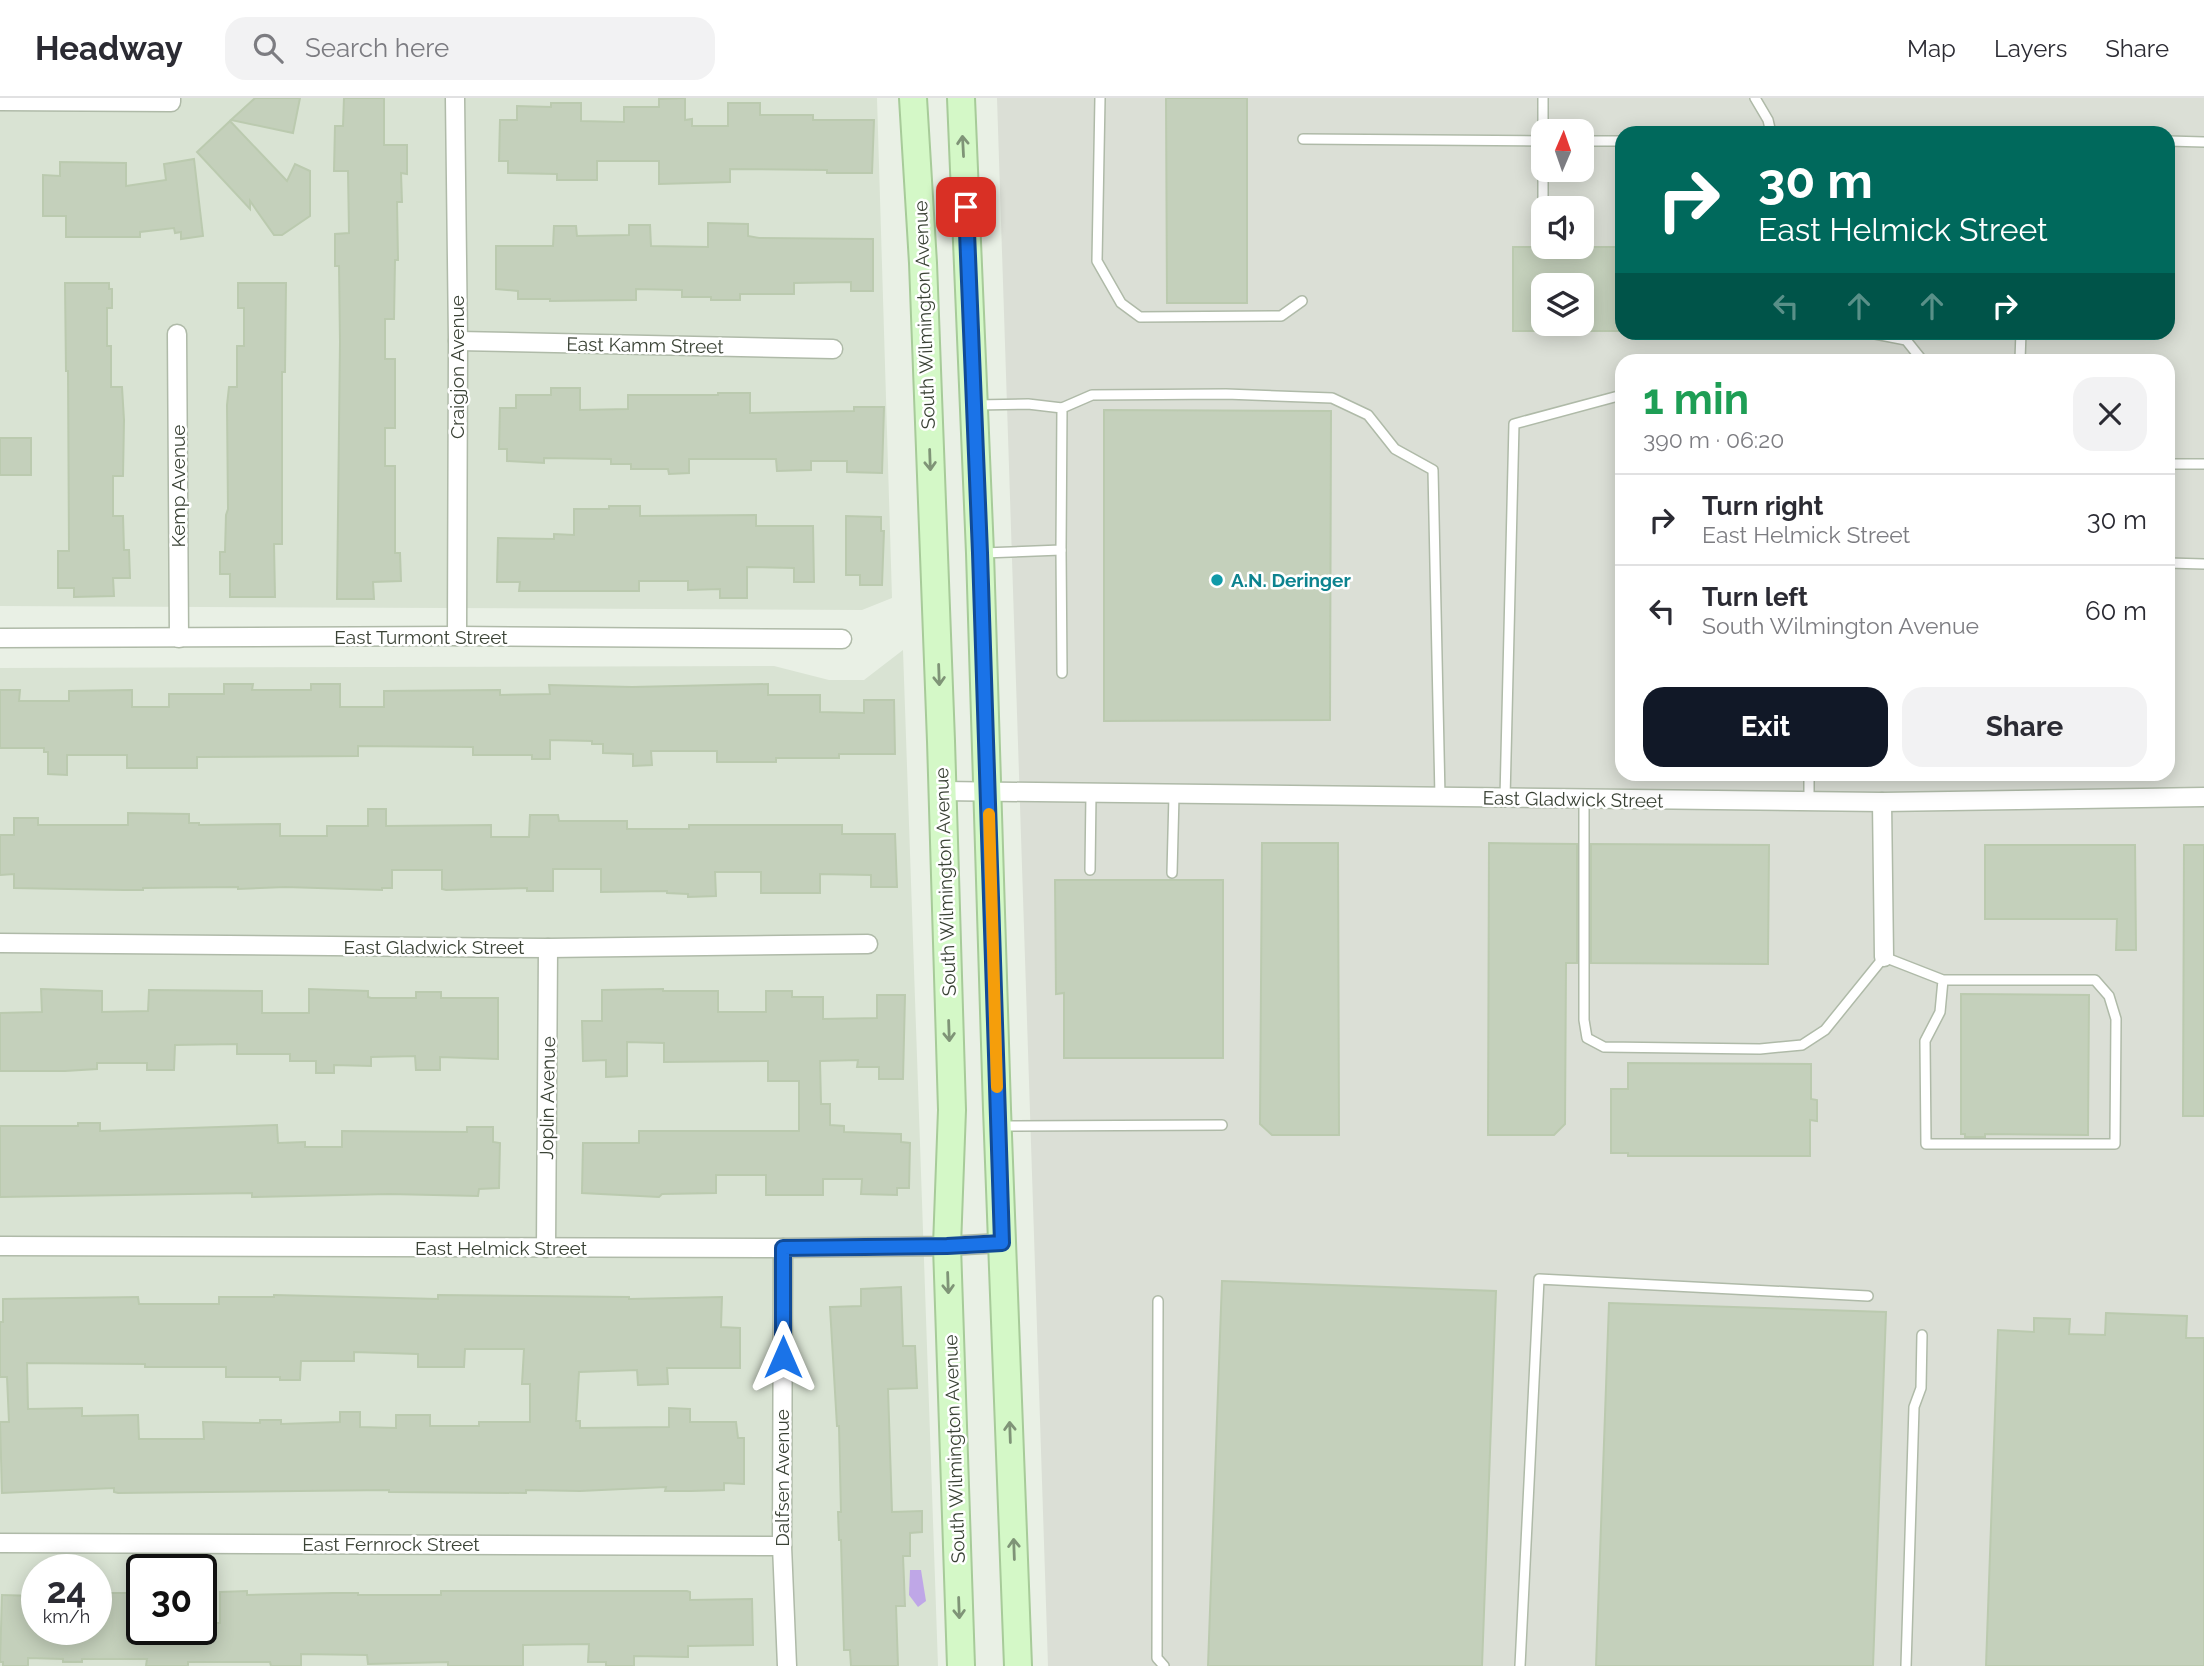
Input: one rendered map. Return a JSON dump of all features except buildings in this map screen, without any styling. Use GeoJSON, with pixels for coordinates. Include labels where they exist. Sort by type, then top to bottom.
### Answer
{"type":"FeatureCollection","features":[{"type":"Feature","properties":{"kind":"main road","name":"South Wilmington Avenue"},"geometry":{"type":"LineString","coordinates":[[913,98],[923,263],[942,791],[951,1110],[947,1246],[961,1666]]}},
{"type":"Feature","properties":{"kind":"main road"},"geometry":{"type":"LineString","coordinates":[[961,98],[980,553],[1018,1666]]}},
{"type":"Feature","properties":{"kind":"street","name":"Craigjon Avenue"},"geometry":{"type":"LineString","coordinates":[[455,98],[457,636]]}},
{"type":"Feature","properties":{"kind":"street"},"geometry":{"type":"LineString","coordinates":[[0,102],[171,100]]}},
{"type":"Feature","properties":{"kind":"street","name":"Kemp Avenue"},"geometry":{"type":"LineString","coordinates":[[177,334],[179,638]]}},
{"type":"Feature","properties":{"kind":"street","name":"East Kamm Street"},"geometry":{"type":"LineString","coordinates":[[458,341],[833,349]]}},
{"type":"Feature","properties":{"kind":"street","name":"East Turmont Street"},"geometry":{"type":"LineString","coordinates":[[0,638],[457,636],[842,639]]}},
{"type":"Feature","properties":{"kind":"street","name":"East Gladwick Street"},"geometry":{"type":"LineString","coordinates":[[942,791],[1808,802],[2204,797]]}},
{"type":"Feature","properties":{"kind":"street"},"geometry":{"type":"LineString","coordinates":[[1882,802],[1884,957]]}},
{"type":"Feature","properties":{"kind":"street","name":"East Gladwick Street"},"geometry":{"type":"LineString","coordinates":[[0,943],[548,948],[868,944]]}},
{"type":"Feature","properties":{"kind":"street","name":"Joplin Avenue"},"geometry":{"type":"LineString","coordinates":[[546,1248],[548,948]]}},
{"type":"Feature","properties":{"kind":"street","name":"East Helmick Street"},"geometry":{"type":"LineString","coordinates":[[0,1246],[783,1248],[1002,1243]]}},
{"type":"Feature","properties":{"kind":"street","name":"Dalfsen Avenue"},"geometry":{"type":"LineString","coordinates":[[783,1248],[782,1546],[787,1666]]}},
{"type":"Feature","properties":{"kind":"street","name":"East Fernrock Street"},"geometry":{"type":"LineString","coordinates":[[0,1543],[782,1546]]}},
{"type":"Feature","properties":{"kind":"lane"},"geometry":{"type":"LineString","coordinates":[[1100,98],[1097,261],[1121,303],[1140,317],[1281,316],[1302,301]]}},
{"type":"Feature","properties":{"kind":"lane"},"geometry":{"type":"LineString","coordinates":[[1543,98],[1543,119]]}},
{"type":"Feature","properties":{"kind":"lane"},"geometry":{"type":"LineString","coordinates":[[1755,98],[1769,126]]}},
{"type":"Feature","properties":{"kind":"lane"},"geometry":{"type":"LineString","coordinates":[[1303,139],[1531,141]]}},
{"type":"Feature","properties":{"kind":"lane"},"geometry":{"type":"LineString","coordinates":[[1594,141],[1615,141]]}},
{"type":"Feature","properties":{"kind":"lane"},"geometry":{"type":"LineString","coordinates":[[2175,141],[2203,143]]}},
{"type":"Feature","properties":{"kind":"lane"},"geometry":{"type":"LineString","coordinates":[[1906,340],[1917,354]]}},
{"type":"Feature","properties":{"kind":"lane"},"geometry":{"type":"LineString","coordinates":[[974,405],[1028,404],[1062,408],[1092,395],[1226,394],[1332,398],[1368,415],[1395,449],[1433,470],[1440,797]]}},
{"type":"Feature","properties":{"kind":"lane"},"geometry":{"type":"LineString","coordinates":[[1505,798],[1514,424],[1615,397]]}},
{"type":"Feature","properties":{"kind":"lane"},"geometry":{"type":"LineString","coordinates":[[1062,408],[1062,673]]}},
{"type":"Feature","properties":{"kind":"lane"},"geometry":{"type":"LineString","coordinates":[[2175,464],[2204,464]]}},
{"type":"Feature","properties":{"kind":"lane"},"geometry":{"type":"LineString","coordinates":[[980,553],[1062,550]]}},
{"type":"Feature","properties":{"kind":"lane"},"geometry":{"type":"LineString","coordinates":[[2175,564],[2204,564]]}},
{"type":"Feature","properties":{"kind":"lane"},"geometry":{"type":"LineString","coordinates":[[1808,802],[1809,781]]}},
{"type":"Feature","properties":{"kind":"lane"},"geometry":{"type":"LineString","coordinates":[[1090,870],[1091,794]]}},
{"type":"Feature","properties":{"kind":"lane"},"geometry":{"type":"LineString","coordinates":[[1172,873],[1174,795]]}},
{"type":"Feature","properties":{"kind":"lane"},"geometry":{"type":"LineString","coordinates":[[1584,799],[1584,1020],[1587,1038],[1604,1047],[1760,1049],[1802,1045],[1825,1030],[1884,957],[1943,980],[2095,980],[2109,996],[2116,1019],[2115,1144],[1926,1144],[1925,1041],[1940,1012],[1943,980]]}},
{"type":"Feature","properties":{"kind":"lane"},"geometry":{"type":"LineString","coordinates":[[998,1126],[1222,1125]]}},
{"type":"Feature","properties":{"kind":"lane"},"geometry":{"type":"LineString","coordinates":[[1520,1666],[1539,1279],[1868,1296]]}},
{"type":"Feature","properties":{"kind":"lane"},"geometry":{"type":"LineString","coordinates":[[1158,1301],[1157,1658],[1164,1666]]}},
{"type":"Feature","properties":{"kind":"lane"},"geometry":{"type":"LineString","coordinates":[[1906,1666],[1914,1407],[1921,1388],[1922,1335]]}},
{"type":"Feature","properties":{"kind":"shaded area"},"geometry":{"type":"Polygon","coordinates":[[[0,98],[877,98],[892,598],[862,610],[0,606],[0,98]]]}},
{"type":"Feature","properties":{"kind":"shaded area"},"geometry":{"type":"Polygon","coordinates":[[[997,98],[2204,98],[2204,1666],[1048,1666],[997,98]]]}},
{"type":"Feature","properties":{"kind":"shaded area"},"geometry":{"type":"Polygon","coordinates":[[[903,650],[938,1666],[0,1666],[0,668],[774,666],[829,680],[864,680],[903,650]]]}},
{"type":"Feature","properties":{"kind":"shaded area"},"geometry":{"type":"Polygon","coordinates":[[[910,1570],[921,1570],[926,1601],[918,1607],[909,1595],[910,1570]]]}},
{"type":"Feature","properties":{"kind":"slow traffic"},"geometry":{"type":"LineString","coordinates":[[989,814],[997,1087]]}},
{"type":"Feature","properties":{"kind":"place","name":"A.N. Deringer"},"geometry":{"type":"Point","coordinates":[1217,580]}},
{"type":"Feature","properties":{"kind":"route"},"geometry":{"type":"LineString","coordinates":[[783,1357],[783,1248],[1002,1243],[966,207]]}}]}
